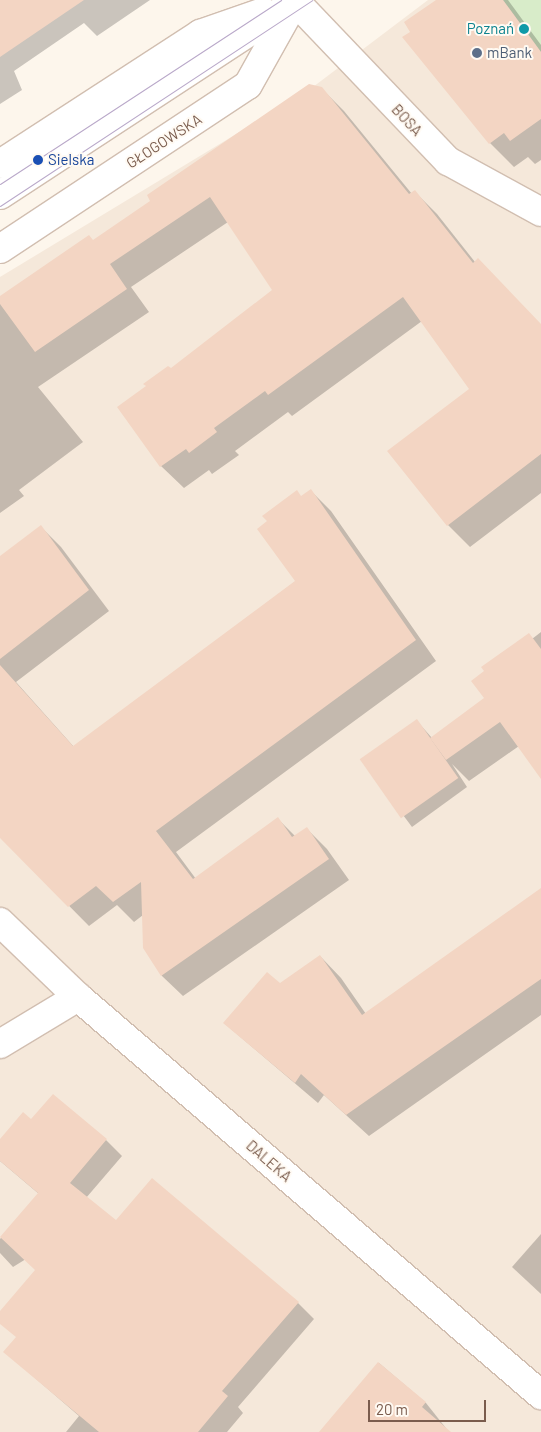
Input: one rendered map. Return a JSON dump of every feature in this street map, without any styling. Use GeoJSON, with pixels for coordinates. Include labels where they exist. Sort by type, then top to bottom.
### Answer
{"type":"FeatureCollection","features":[{"type":"Feature","properties":{"kind":"street"},"geometry":{"type":"LineString","coordinates":[[0,164],[200,34],[295,0]]}},
{"type":"Feature","properties":{"kind":"street"},"geometry":{"type":"LineString","coordinates":[[0,195],[295,0]]}},
{"type":"Feature","properties":{"kind":"street","name":"BOSA"},"geometry":{"type":"LineString","coordinates":[[295,0],[448,161],[541,211]]}},
{"type":"Feature","properties":{"kind":"street","name":"GŁOGOWSKA"},"geometry":{"type":"LineString","coordinates":[[0,249],[248,85],[295,0]]}},
{"type":"Feature","properties":{"kind":"street","name":"DALEKA"},"geometry":{"type":"LineString","coordinates":[[0,922],[78,997],[541,1396]]}},
{"type":"Feature","properties":{"kind":"street"},"geometry":{"type":"LineString","coordinates":[[0,1044],[78,997]]}},
{"type":"Feature","properties":{"kind":"shaded area"},"geometry":{"type":"Polygon","coordinates":[[[428,0],[541,0],[541,1432],[0,1432],[0,277],[309,90],[428,0]]]}},
{"type":"Feature","properties":{"kind":"green space"},"geometry":{"type":"Polygon","coordinates":[[[503,0],[541,0],[541,52],[503,0]]]}},
{"type":"Feature","properties":{"kind":"building"},"geometry":{"type":"Polygon","coordinates":[[[0,0],[84,0],[0,57],[0,0]]]}},
{"type":"Feature","properties":{"kind":"building"},"geometry":{"type":"Polygon","coordinates":[[[436,0],[503,0],[541,52],[541,119],[510,141],[504,133],[489,144],[402,37],[410,32],[404,22],[436,0]]]}},
{"type":"Feature","properties":{"kind":"building"},"geometry":{"type":"Polygon","coordinates":[[[309,84],[322,87],[409,194],[415,190],[473,263],[478,258],[541,324],[541,454],[447,526],[387,451],[469,389],[403,297],[268,395],[265,391],[214,428],[217,432],[189,453],[186,449],[160,467],[117,407],[146,386],[143,384],[168,366],[171,368],[272,290],[210,197],[110,264],[127,289],[35,352],[0,304],[0,296],[89,235],[93,240],[150,201],[147,195],[309,84]]]}},
{"type":"Feature","properties":{"kind":"building"},"geometry":{"type":"Polygon","coordinates":[[[311,489],[416,640],[156,831],[193,879],[278,817],[292,837],[307,827],[329,859],[161,976],[143,948],[141,882],[113,902],[96,886],[68,907],[0,838],[0,665],[73,746],[295,581],[257,529],[267,521],[262,516],[297,490],[301,496],[311,489]]]}},
{"type":"Feature","properties":{"kind":"building"},"geometry":{"type":"Polygon","coordinates":[[[41,525],[89,590],[0,659],[0,556],[41,525]]]}},
{"type":"Feature","properties":{"kind":"building"},"geometry":{"type":"Polygon","coordinates":[[[529,633],[541,649],[541,779],[500,722],[446,760],[430,738],[484,698],[471,681],[484,671],[481,667],[529,633]]]}},
{"type":"Feature","properties":{"kind":"building"},"geometry":{"type":"Polygon","coordinates":[[[417,719],[458,778],[401,818],[360,759],[417,719]]]}},
{"type":"Feature","properties":{"kind":"building"},"geometry":{"type":"Polygon","coordinates":[[[541,888],[541,979],[346,1115],[301,1074],[295,1083],[223,1023],[267,972],[280,983],[320,955],[362,1015],[541,888]]]}},
{"type":"Feature","properties":{"kind":"building"},"geometry":{"type":"Polygon","coordinates":[[[53,1094],[107,1139],[70,1183],[116,1220],[152,1178],[299,1302],[222,1391],[228,1396],[198,1432],[99,1432],[3,1352],[16,1337],[0,1324],[0,1311],[35,1270],[0,1237],[38,1193],[0,1161],[0,1139],[23,1112],[31,1119],[53,1094]]]}},
{"type":"Feature","properties":{"kind":"building"},"geometry":{"type":"Polygon","coordinates":[[[378,1362],[426,1402],[422,1407],[451,1432],[319,1432],[378,1362]]]}},
{"type":"Feature","properties":{"kind":"tram line"},"geometry":{"type":"LineString","coordinates":[[0,184],[281,0]]}},
{"type":"Feature","properties":{"kind":"tram line"},"geometry":{"type":"LineString","coordinates":[[0,206],[312,0]]}},
{"type":"Feature","properties":{"kind":"place","name":"Poznań"},"geometry":{"type":"Point","coordinates":[524,29]}},
{"type":"Feature","properties":{"kind":"place","name":"mBank"},"geometry":{"type":"Point","coordinates":[477,53]}},
{"type":"Feature","properties":{"kind":"place","name":"Sielska"},"geometry":{"type":"Point","coordinates":[38,160]}}]}
